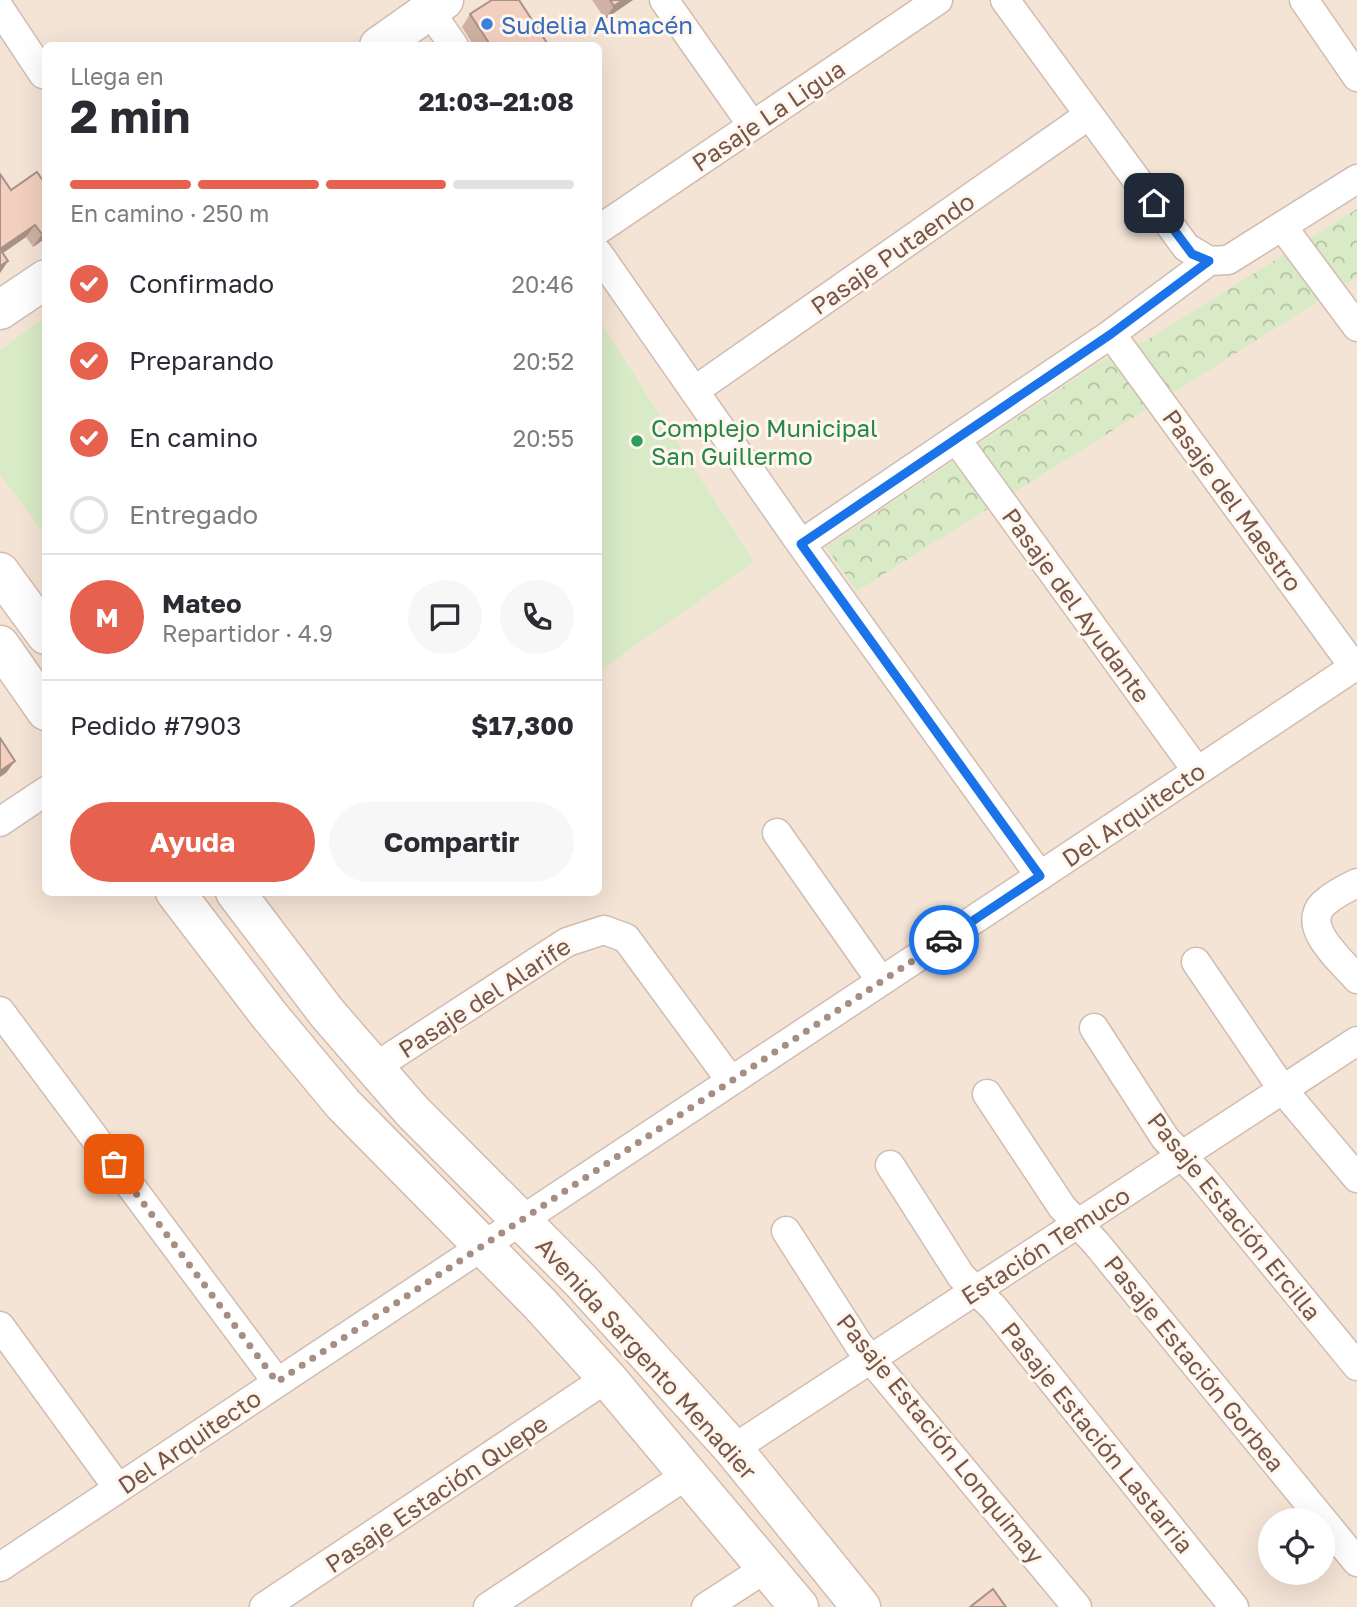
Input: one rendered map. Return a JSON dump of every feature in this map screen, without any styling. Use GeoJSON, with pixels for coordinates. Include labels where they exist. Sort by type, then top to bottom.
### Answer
{"type":"FeatureCollection","features":[{"type":"Feature","properties":{"kind":"street"},"geometry":{"type":"LineString","coordinates":[[664,0],[752,125]]}},
{"type":"Feature","properties":{"kind":"street","name":"Pasaje La Ligua"},"geometry":{"type":"LineString","coordinates":[[602,227],[938,0]]}},
{"type":"Feature","properties":{"kind":"street"},"geometry":{"type":"LineString","coordinates":[[1005,0],[1186,247],[1209,261]]}},
{"type":"Feature","properties":{"kind":"street"},"geometry":{"type":"LineString","coordinates":[[1304,0],[1357,77]]}},
{"type":"Feature","properties":{"kind":"street"},"geometry":{"type":"LineString","coordinates":[[385,42],[437,5],[452,42]]}},
{"type":"Feature","properties":{"kind":"street"},"geometry":{"type":"LineString","coordinates":[[0,9],[42,72]]}},
{"type":"Feature","properties":{"kind":"street","name":"Pasaje Putaendo"},"geometry":{"type":"LineString","coordinates":[[694,391],[1090,116]]}},
{"type":"Feature","properties":{"kind":"street"},"geometry":{"type":"LineString","coordinates":[[801,544],[1111,334],[1209,261],[1228,260],[1357,179]]}},
{"type":"Feature","properties":{"kind":"street"},"geometry":{"type":"LineString","coordinates":[[1282,226],[1357,327]]}},
{"type":"Feature","properties":{"kind":"street"},"geometry":{"type":"LineString","coordinates":[[602,259],[801,544],[1040,876]]}},
{"type":"Feature","properties":{"kind":"street"},"geometry":{"type":"LineString","coordinates":[[0,310],[42,282]]}},
{"type":"Feature","properties":{"kind":"street","name":"Pasaje del Maestro"},"geometry":{"type":"LineString","coordinates":[[1111,334],[1356,666]]}},
{"type":"Feature","properties":{"kind":"street","name":"Pasaje del Ayudante"},"geometry":{"type":"LineString","coordinates":[[957,439],[1197,771]]}},
{"type":"Feature","properties":{"kind":"street"},"geometry":{"type":"LineString","coordinates":[[0,572],[42,630]]}},
{"type":"Feature","properties":{"kind":"street"},"geometry":{"type":"LineString","coordinates":[[0,645],[42,705]]}},
{"type":"Feature","properties":{"kind":"street","name":"Del Arquitecto"},"geometry":{"type":"LineString","coordinates":[[0,1567],[1356,666]]}},
{"type":"Feature","properties":{"kind":"street"},"geometry":{"type":"LineString","coordinates":[[0,822],[42,794]]}},
{"type":"Feature","properties":{"kind":"street"},"geometry":{"type":"LineString","coordinates":[[777,833],[881,981]]}},
{"type":"Feature","properties":{"kind":"street"},"geometry":{"type":"LineString","coordinates":[[1357,883],[1326,900],[1317,914],[1318,931],[1322,938],[1357,979]]}},
{"type":"Feature","properties":{"kind":"street","name":"Avenida Sargento Menadier"},"geometry":{"type":"LineString","coordinates":[[178,896],[307,1062],[376,1140],[540,1304],[607,1378],[799,1607]]}},
{"type":"Feature","properties":{"kind":"street","name":"Avenida Sargento Menadier"},"geometry":{"type":"LineString","coordinates":[[238,896],[327,1013],[446,1147],[581,1281],[733,1449],[861,1607]]}},
{"type":"Feature","properties":{"kind":"street","name":"Pasaje del Alarife"},"geometry":{"type":"LineString","coordinates":[[375,1067],[554,950],[592,932],[604,930],[626,938],[731,1082]]}},
{"type":"Feature","properties":{"kind":"street"},"geometry":{"type":"LineString","coordinates":[[1196,962],[1283,1090],[1357,1178]]}},
{"type":"Feature","properties":{"kind":"street"},"geometry":{"type":"LineString","coordinates":[[0,1012],[277,1382]]}},
{"type":"Feature","properties":{"kind":"street","name":"Pasaje Estación Ercilla"},"geometry":{"type":"LineString","coordinates":[[1094,1028],[1165,1138],[1357,1366]]}},
{"type":"Feature","properties":{"kind":"street","name":"Estación Temuco"},"geometry":{"type":"LineString","coordinates":[[733,1449],[1357,1041]]}},
{"type":"Feature","properties":{"kind":"street","name":"Pasaje Estación Gorbea"},"geometry":{"type":"LineString","coordinates":[[987,1094],[1062,1207],[1357,1562]]}},
{"type":"Feature","properties":{"kind":"street","name":"Pasaje Estación Lastarria"},"geometry":{"type":"LineString","coordinates":[[890,1165],[961,1276],[994,1308],[1234,1607]]}},
{"type":"Feature","properties":{"kind":"street","name":"Pasaje Estación Lonquimay"},"geometry":{"type":"LineString","coordinates":[[786,1231],[859,1345],[1077,1607]]}},
{"type":"Feature","properties":{"kind":"street"},"geometry":{"type":"LineString","coordinates":[[0,1326],[118,1488]]}},
{"type":"Feature","properties":{"kind":"street","name":"Pasaje Estación Quepe"},"geometry":{"type":"LineString","coordinates":[[264,1607],[607,1378]]}},
{"type":"Feature","properties":{"kind":"street"},"geometry":{"type":"LineString","coordinates":[[488,1607],[688,1474]]}},
{"type":"Feature","properties":{"kind":"street"},"geometry":{"type":"LineString","coordinates":[[706,1607],[766,1568]]}},
{"type":"Feature","properties":{"kind":"shaded area"},"geometry":{"type":"Polygon","coordinates":[[[0,0],[1357,0],[1357,1607],[0,1607],[0,0]]]}},
{"type":"Feature","properties":{"kind":"green space"},"geometry":{"type":"Polygon","coordinates":[[[1357,209],[1357,277],[857,591],[826,547],[1103,360],[1147,340],[1357,209]]]}},
{"type":"Feature","properties":{"kind":"green space"},"geometry":{"type":"Polygon","coordinates":[[[42,319],[42,531],[0,474],[0,350],[42,319]]]}},
{"type":"Feature","properties":{"kind":"green space","name":"Complejo Municipal San Guillermo"},"geometry":{"type":"Polygon","coordinates":[[[602,325],[754,562],[602,669],[602,325]]]}},
{"type":"Feature","properties":{"kind":"building"},"geometry":{"type":"Polygon","coordinates":[[[492,0],[519,0],[546,42],[488,42],[470,14],[492,0]]]}},
{"type":"Feature","properties":{"kind":"building"},"geometry":{"type":"Polygon","coordinates":[[[610,0],[623,0],[614,6],[610,0]]]}},
{"type":"Feature","properties":{"kind":"building"},"geometry":{"type":"Polygon","coordinates":[[[37,172],[42,179],[42,234],[35,225],[0,249],[0,174],[11,190],[37,172]]]}},
{"type":"Feature","properties":{"kind":"building"},"geometry":{"type":"Polygon","coordinates":[[[0,249],[8,261],[0,266],[0,249]]]}},
{"type":"Feature","properties":{"kind":"building"},"geometry":{"type":"Polygon","coordinates":[[[0,738],[15,761],[0,771],[0,738]]]}},
{"type":"Feature","properties":{"kind":"building"},"geometry":{"type":"Polygon","coordinates":[[[993,1589],[1006,1607],[970,1607],[993,1589]]]}},
{"type":"Feature","properties":{"kind":"way so far"},"geometry":{"type":"LineString","coordinates":[[114,1164],[277,1382],[944,940]]}},
{"type":"Feature","properties":{"kind":"place","name":"Sudelia Almacén"},"geometry":{"type":"Point","coordinates":[487,24]}},
{"type":"Feature","properties":{"kind":"place","name":"Complejo Municipal San Guillermo"},"geometry":{"type":"Point","coordinates":[637,441]}},
{"type":"Feature","properties":{"kind":"route"},"geometry":{"type":"LineString","coordinates":[[944,940],[1040,876],[801,544],[1111,334],[1209,261],[1192,254],[1154,203]]}}]}
